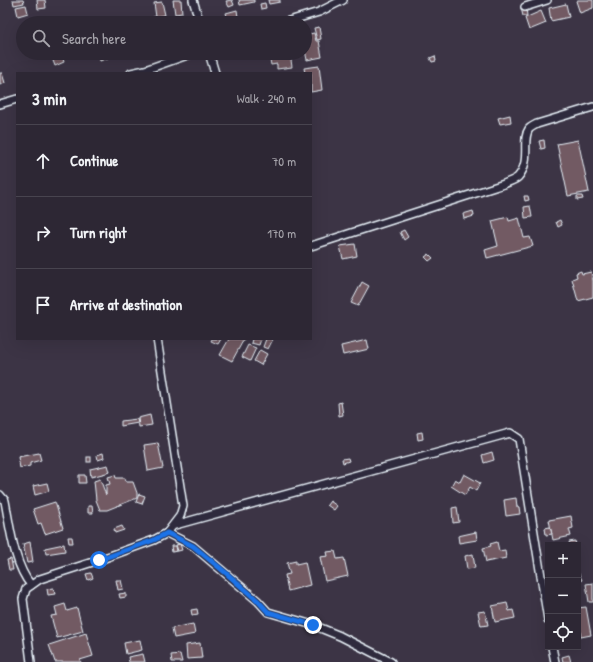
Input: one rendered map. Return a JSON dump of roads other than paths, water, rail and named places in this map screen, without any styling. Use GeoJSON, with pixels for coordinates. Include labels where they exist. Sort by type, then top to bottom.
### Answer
{"type":"FeatureCollection","features":[{"type":"Feature","properties":{"kind":"street"},"geometry":{"type":"LineString","coordinates":[[193,0],[198,16]]}},
{"type":"Feature","properties":{"kind":"street"},"geometry":{"type":"LineString","coordinates":[[306,16],[319,12],[343,0]]}},
{"type":"Feature","properties":{"kind":"street"},"geometry":{"type":"LineString","coordinates":[[525,6],[547,0]]}},
{"type":"Feature","properties":{"kind":"street"},"geometry":{"type":"LineString","coordinates":[[136,72],[173,60]]}},
{"type":"Feature","properties":{"kind":"street"},"geometry":{"type":"LineString","coordinates":[[211,60],[215,72]]}},
{"type":"Feature","properties":{"kind":"street"},"geometry":{"type":"LineString","coordinates":[[0,104],[16,99]]}},
{"type":"Feature","properties":{"kind":"street"},"geometry":{"type":"LineString","coordinates":[[312,246],[504,184],[517,178],[524,167],[527,154],[526,139],[529,129],[537,124],[593,107]]}},
{"type":"Feature","properties":{"kind":"street"},"geometry":{"type":"LineString","coordinates":[[31,662],[23,599],[26,589],[40,580],[154,540],[167,533],[180,516],[183,506],[157,340]]}},
{"type":"Feature","properties":{"kind":"street"},"geometry":{"type":"LineString","coordinates":[[174,524],[510,433],[519,439],[547,614]]}},
{"type":"Feature","properties":{"kind":"street"},"geometry":{"type":"LineString","coordinates":[[0,495],[5,501],[20,565],[24,576],[32,585]]}},
{"type":"Feature","properties":{"kind":"street"},"geometry":{"type":"LineString","coordinates":[[167,533],[193,546],[253,596],[268,612],[313,625],[340,636],[391,662]]}},
{"type":"Feature","properties":{"kind":"street"},"geometry":{"type":"LineString","coordinates":[[553,650],[555,662]]}}]}
